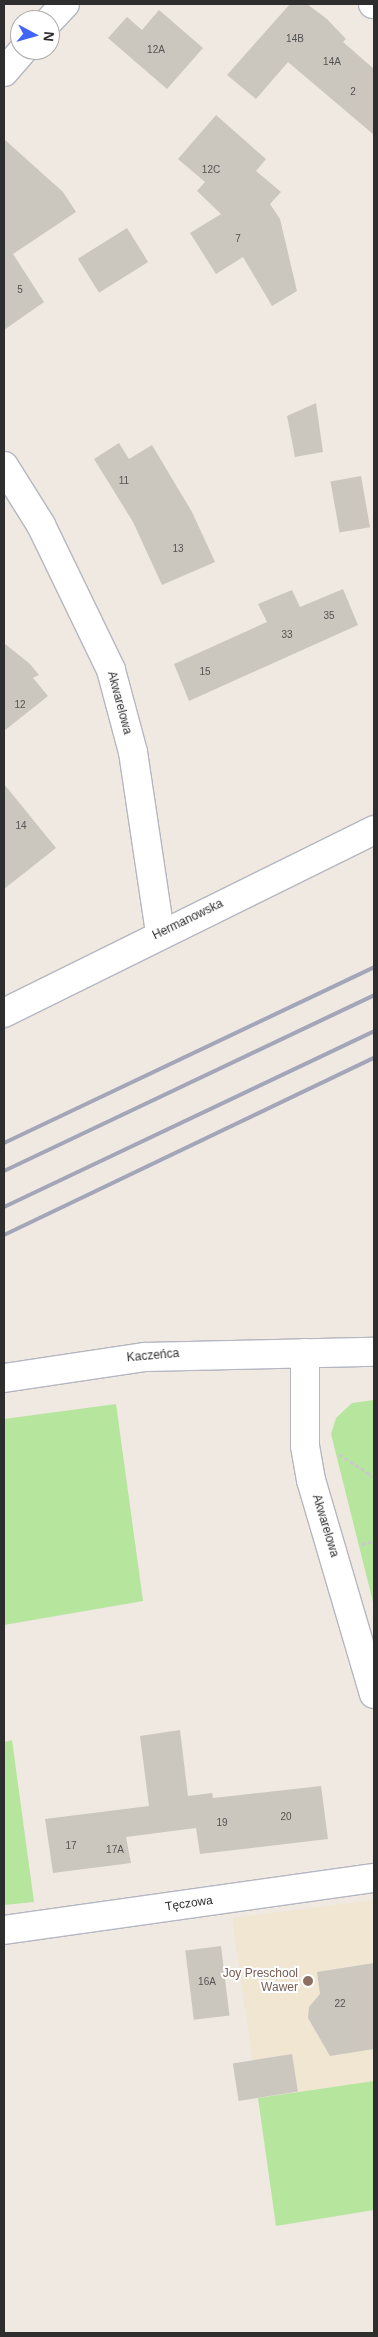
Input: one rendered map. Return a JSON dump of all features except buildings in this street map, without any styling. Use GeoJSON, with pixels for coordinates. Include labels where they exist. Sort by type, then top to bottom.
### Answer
{"type":"FeatureCollection","features":[{"type":"Feature","properties":{"kind":"street"},"geometry":{"type":"LineString","coordinates":[[4,72],[14,60]]}},
{"type":"Feature","properties":{"kind":"street","name":"Akwarelowa"},"geometry":{"type":"LineString","coordinates":[[4,466],[41,524],[112,670],[133,752],[160,933]]}},
{"type":"Feature","properties":{"kind":"street","name":"Hermanowska"},"geometry":{"type":"LineString","coordinates":[[4,1013],[160,933],[374,830]]}},
{"type":"Feature","properties":{"kind":"street","name":"Kaczeńca"},"geometry":{"type":"LineString","coordinates":[[4,1378],[145,1356],[374,1352]]}},
{"type":"Feature","properties":{"kind":"street","name":"Akwarelowa"},"geometry":{"type":"LineString","coordinates":[[305,1353],[305,1446],[311,1480],[374,1694]]}},
{"type":"Feature","properties":{"kind":"street","name":"Tęczowa"},"geometry":{"type":"LineString","coordinates":[[4,1930],[374,1878]]}},
{"type":"Feature","properties":{"kind":"path"},"geometry":{"type":"LineString","coordinates":[[333,1450],[374,1477]]}},
{"type":"Feature","properties":{"kind":"shaded area","name":"Joy Preschool Wawer"},"geometry":{"type":"Polygon","coordinates":[[[374,1900],[374,2081],[258,2098],[232,1918],[374,1900]]]}},
{"type":"Feature","properties":{"kind":"green space"},"geometry":{"type":"Polygon","coordinates":[[[374,1400],[374,1606],[331,1434],[336,1418],[352,1403],[374,1400]]]}},
{"type":"Feature","properties":{"kind":"green space"},"geometry":{"type":"Polygon","coordinates":[[[116,1404],[143,1601],[4,1625],[4,1419],[116,1404]]]}},
{"type":"Feature","properties":{"kind":"green space"},"geometry":{"type":"Polygon","coordinates":[[[12,1740],[34,1902],[4,1905],[4,1742],[12,1740]]]}},
{"type":"Feature","properties":{"kind":"green space"},"geometry":{"type":"Polygon","coordinates":[[[374,2081],[374,2210],[276,2226],[258,2098],[374,2081]]]}},
{"type":"Feature","properties":{"kind":"railway"},"geometry":{"type":"LineString","coordinates":[[4,1143],[374,967]]}},
{"type":"Feature","properties":{"kind":"railway"},"geometry":{"type":"LineString","coordinates":[[4,1171],[374,995]]}},
{"type":"Feature","properties":{"kind":"railway"},"geometry":{"type":"LineString","coordinates":[[4,1207],[374,1031]]}},
{"type":"Feature","properties":{"kind":"railway"},"geometry":{"type":"LineString","coordinates":[[4,1235],[374,1058]]}},
{"type":"Feature","properties":{"kind":"place","name":"Joy Preschool Wawer"},"geometry":{"type":"Point","coordinates":[308,1981]}}]}
